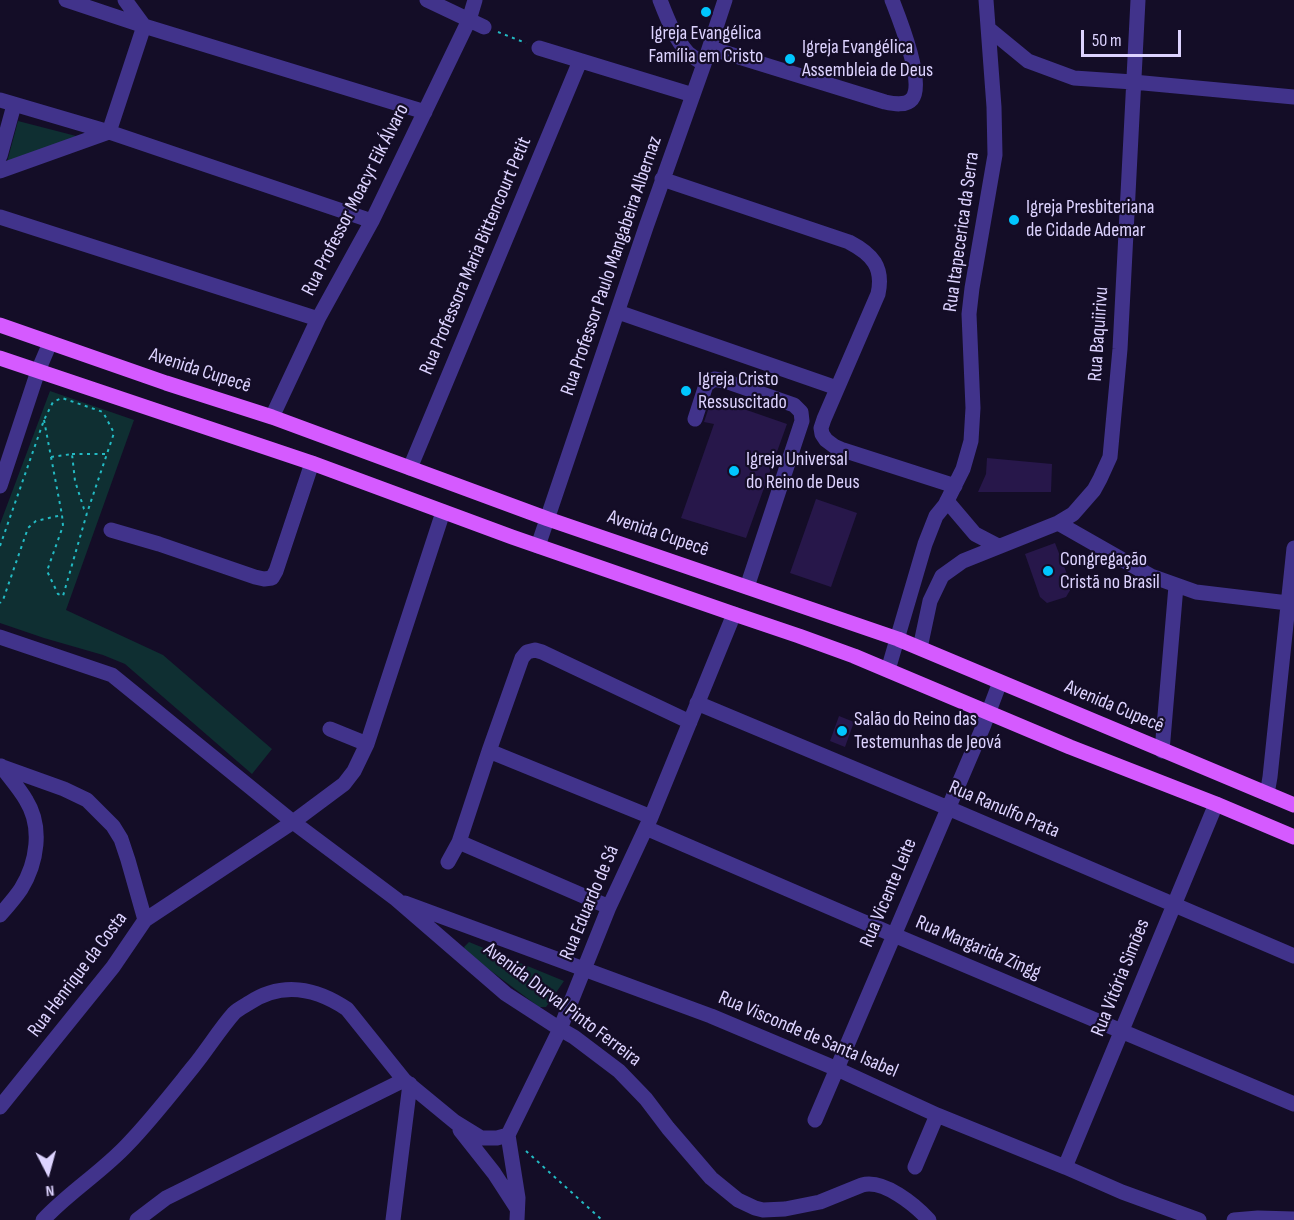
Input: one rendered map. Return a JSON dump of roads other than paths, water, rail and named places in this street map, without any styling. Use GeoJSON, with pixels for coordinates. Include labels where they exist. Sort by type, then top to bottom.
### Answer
{"type":"FeatureCollection","features":[{"type":"Feature","properties":{"kind":"main road","name":"Avenida Cupecê"},"geometry":{"type":"LineString","coordinates":[[0,325],[272,417],[548,519],[898,639],[1294,805]]}},
{"type":"Feature","properties":{"kind":"main road"},"geometry":{"type":"LineString","coordinates":[[0,358],[312,463],[538,546],[799,636],[888,670],[987,713],[1294,837]]}},
{"type":"Feature","properties":{"kind":"street"},"geometry":{"type":"LineString","coordinates":[[66,0],[425,112]]}},
{"type":"Feature","properties":{"kind":"street"},"geometry":{"type":"LineString","coordinates":[[124,0],[144,26]]}},
{"type":"Feature","properties":{"kind":"street"},"geometry":{"type":"LineString","coordinates":[[427,0],[471,7],[484,27]]}},
{"type":"Feature","properties":{"kind":"street"},"geometry":{"type":"LineString","coordinates":[[660,0],[679,41],[689,54],[704,64]]}},
{"type":"Feature","properties":{"kind":"street","name":"Rua Professor Paulo Mangabeira Albernaz"},"geometry":{"type":"LineString","coordinates":[[538,546],[662,179],[726,0]]}},
{"type":"Feature","properties":{"kind":"street"},"geometry":{"type":"LineString","coordinates":[[710,48],[885,102],[899,104],[910,101],[914,94],[914,75],[908,42],[892,0]]}},
{"type":"Feature","properties":{"kind":"street","name":"Rua Itapecerica da Serra"},"geometry":{"type":"LineString","coordinates":[[888,670],[919,563],[936,516],[947,501],[963,469],[971,441],[973,398],[969,314],[995,155],[995,118],[986,0]]}},
{"type":"Feature","properties":{"kind":"street","name":"Rua Baquiirivu"},"geometry":{"type":"LineString","coordinates":[[920,648],[930,601],[942,576],[963,561],[1058,523],[1073,514],[1086,501],[1110,457],[1120,349],[1138,0]]}},
{"type":"Feature","properties":{"kind":"street","name":"Rua Professor Moacyr Eik Álvaro"},"geometry":{"type":"LineString","coordinates":[[272,417],[318,319],[372,220],[425,112],[471,7]]}},
{"type":"Feature","properties":{"kind":"street"},"geometry":{"type":"LineString","coordinates":[[108,132],[144,26]]}},
{"type":"Feature","properties":{"kind":"street"},"geometry":{"type":"LineString","coordinates":[[989,29],[1028,62],[1074,78],[1294,97]]}},
{"type":"Feature","properties":{"kind":"street"},"geometry":{"type":"LineString","coordinates":[[539,48],[693,95]]}},
{"type":"Feature","properties":{"kind":"street","name":"Rua Professora Maria Bittencourt Petit"},"geometry":{"type":"LineString","coordinates":[[410,468],[580,61]]}},
{"type":"Feature","properties":{"kind":"street"},"geometry":{"type":"LineString","coordinates":[[0,156],[7,102],[108,132],[372,220]]}},
{"type":"Feature","properties":{"kind":"street"},"geometry":{"type":"LineString","coordinates":[[0,171],[108,132]]}},
{"type":"Feature","properties":{"kind":"street"},"geometry":{"type":"LineString","coordinates":[[662,179],[849,242],[860,247],[875,262],[880,278],[878,294],[821,428],[822,434],[826,440],[843,450],[955,486]]}},
{"type":"Feature","properties":{"kind":"street"},"geometry":{"type":"LineString","coordinates":[[0,217],[318,319]]}},
{"type":"Feature","properties":{"kind":"street"},"geometry":{"type":"LineString","coordinates":[[618,312],[837,388]]}},
{"type":"Feature","properties":{"kind":"street"},"geometry":{"type":"LineString","coordinates":[[0,486],[38,371],[50,343]]}},
{"type":"Feature","properties":{"kind":"street"},"geometry":{"type":"LineString","coordinates":[[695,419],[706,385],[714,379],[794,405],[801,412],[802,421],[747,586]]}},
{"type":"Feature","properties":{"kind":"street"},"geometry":{"type":"LineString","coordinates":[[111,530],[255,577],[272,578],[312,463]]}},
{"type":"Feature","properties":{"kind":"street"},"geometry":{"type":"LineString","coordinates":[[947,501],[975,534],[998,546]]}},
{"type":"Feature","properties":{"kind":"street","name":"Rua Henrique da Costa"},"geometry":{"type":"LineString","coordinates":[[0,1107],[113,967],[145,920],[292,822],[344,784],[354,771],[367,744],[443,512]]}},
{"type":"Feature","properties":{"kind":"street"},"geometry":{"type":"LineString","coordinates":[[1058,523],[1151,576],[1176,586],[1196,592],[1288,603]]}},
{"type":"Feature","properties":{"kind":"street"},"geometry":{"type":"LineString","coordinates":[[963,561],[975,534]]}},
{"type":"Feature","properties":{"kind":"street"},"geometry":{"type":"LineString","coordinates":[[1267,794],[1294,548]]}},
{"type":"Feature","properties":{"kind":"street"},"geometry":{"type":"LineString","coordinates":[[919,563],[926,574],[942,576]]}},
{"type":"Feature","properties":{"kind":"street"},"geometry":{"type":"LineString","coordinates":[[1162,751],[1176,586]]}},
{"type":"Feature","properties":{"kind":"street","name":"Rua Eduardo de Sá"},"geometry":{"type":"LineString","coordinates":[[508,1135],[560,1029],[609,907],[648,822],[734,615]]}},
{"type":"Feature","properties":{"kind":"street","name":"Avenida Durval Pinto Ferreira"},"geometry":{"type":"LineString","coordinates":[[0,637],[112,675],[292,822],[396,899],[507,994],[591,1049],[634,1085],[711,1178],[745,1204],[763,1209],[811,1205],[869,1184],[891,1190],[929,1220]]}},
{"type":"Feature","properties":{"kind":"street"},"geometry":{"type":"LineString","coordinates":[[448,862],[459,842],[489,750],[525,653],[535,650],[542,652],[690,722]]}},
{"type":"Feature","properties":{"kind":"street","name":"Rua Vicente Leite"},"geometry":{"type":"LineString","coordinates":[[815,1120],[983,727],[1000,681]]}},
{"type":"Feature","properties":{"kind":"street","name":"Rua Ranulfo Prata"},"geometry":{"type":"LineString","coordinates":[[697,703],[1294,956]]}},
{"type":"Feature","properties":{"kind":"street"},"geometry":{"type":"LineString","coordinates":[[330,729],[367,744]]}},
{"type":"Feature","properties":{"kind":"street","name":"Rua Margarida Zingg"},"geometry":{"type":"LineString","coordinates":[[489,750],[894,935],[1294,1104]]}},
{"type":"Feature","properties":{"kind":"street"},"geometry":{"type":"LineString","coordinates":[[0,766],[29,805],[36,835],[35,855],[30,870],[20,890],[0,915]]}},
{"type":"Feature","properties":{"kind":"street"},"geometry":{"type":"LineString","coordinates":[[0,766],[53,784],[87,800],[108,820],[121,839],[145,920]]}},
{"type":"Feature","properties":{"kind":"street","name":"Rua Vitória Simões"},"geometry":{"type":"LineString","coordinates":[[1065,1167],[1216,804]]}},
{"type":"Feature","properties":{"kind":"street"},"geometry":{"type":"LineString","coordinates":[[459,842],[609,907]]}},
{"type":"Feature","properties":{"kind":"street","name":"Rua Visconde de Santa Isabel"},"geometry":{"type":"LineString","coordinates":[[396,899],[711,1016],[837,1069],[937,1115],[1122,1192],[1199,1220]]}},
{"type":"Feature","properties":{"kind":"street"},"geometry":{"type":"LineString","coordinates":[[43,1220],[127,1145],[185,1077],[236,1011],[271,992],[287,989],[306,990],[335,1001],[347,1009],[407,1082],[454,1122],[481,1138],[508,1135],[518,1198],[517,1215]]}},
{"type":"Feature","properties":{"kind":"street"},"geometry":{"type":"LineString","coordinates":[[137,1220],[185,1187],[407,1082]]}},
{"type":"Feature","properties":{"kind":"street"},"geometry":{"type":"LineString","coordinates":[[393,1220],[407,1082]]}},
{"type":"Feature","properties":{"kind":"street"},"geometry":{"type":"LineString","coordinates":[[915,1167],[937,1115]]}},
{"type":"Feature","properties":{"kind":"street"},"geometry":{"type":"LineString","coordinates":[[454,1122],[494,1173],[517,1215]]}},
{"type":"Feature","properties":{"kind":"street"},"geometry":{"type":"LineString","coordinates":[[1234,1220],[1294,1219]]}},
{"type":"Feature","properties":{"kind":"place","name":"Igreja Evangélica Família em Cristo"},"geometry":{"type":"Point","coordinates":[706,12]}},
{"type":"Feature","properties":{"kind":"place","name":"Igreja Evangélica Assembleia de Deus"},"geometry":{"type":"Point","coordinates":[790,59]}},
{"type":"Feature","properties":{"kind":"place","name":"Igreja Presbiteriana de Cidade Ademar"},"geometry":{"type":"Point","coordinates":[1014,220]}},
{"type":"Feature","properties":{"kind":"place","name":"Igreja Cristo Ressuscitado"},"geometry":{"type":"Point","coordinates":[686,391]}},
{"type":"Feature","properties":{"kind":"place","name":"Igreja Universal do Reino de Deus"},"geometry":{"type":"Point","coordinates":[734,471]}},
{"type":"Feature","properties":{"kind":"place","name":"Congregação Cristã no Brasil"},"geometry":{"type":"Point","coordinates":[1048,571]}},
{"type":"Feature","properties":{"kind":"place","name":"Salão do Reino das Testemunhas de Jeová"},"geometry":{"type":"Point","coordinates":[842,731]}}]}
